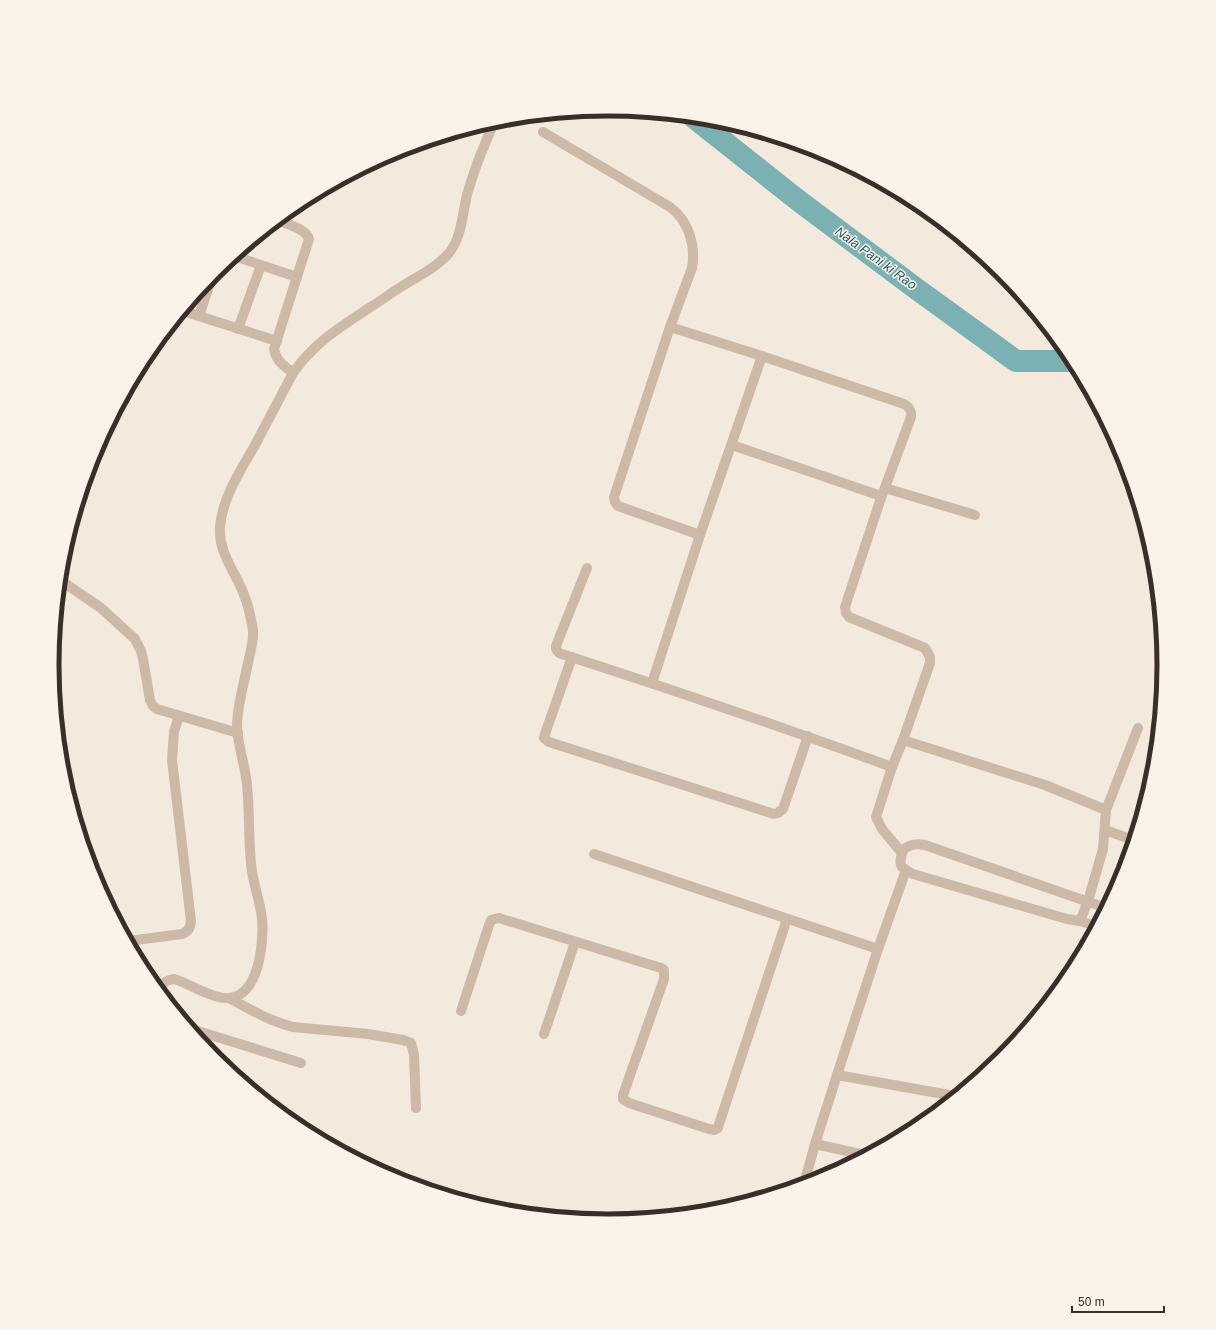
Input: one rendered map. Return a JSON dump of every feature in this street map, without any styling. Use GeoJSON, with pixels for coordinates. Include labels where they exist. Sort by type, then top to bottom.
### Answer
{"type":"FeatureCollection","features":[{"type":"Feature","properties":{"kind":"street"},"geometry":{"type":"LineString","coordinates":[[231,999],[242,993],[253,979],[260,955],[262,931],[261,911],[252,872],[245,768],[239,746],[238,733],[238,712],[251,651],[253,632],[250,612],[244,594],[222,545],[220,529],[226,503],[240,473],[293,373],[301,361],[317,344],[386,296],[440,262],[450,252],[456,242],[467,195],[479,158],[491,129]]}},
{"type":"Feature","properties":{"kind":"street"},"geometry":{"type":"LineString","coordinates":[[543,132],[670,207],[678,214],[691,237],[694,258],[692,268],[670,327],[614,497],[614,502],[618,506],[700,535]]}},
{"type":"Feature","properties":{"kind":"street"},"geometry":{"type":"LineString","coordinates":[[284,222],[303,231],[307,234],[309,239],[274,349],[276,357],[293,373]]}},
{"type":"Feature","properties":{"kind":"street"},"geometry":{"type":"LineString","coordinates":[[240,258],[297,277]]}},
{"type":"Feature","properties":{"kind":"street"},"geometry":{"type":"LineString","coordinates":[[238,328],[261,265]]}},
{"type":"Feature","properties":{"kind":"street"},"geometry":{"type":"LineString","coordinates":[[199,316],[208,290]]}},
{"type":"Feature","properties":{"kind":"street"},"geometry":{"type":"LineString","coordinates":[[187,312],[277,341]]}},
{"type":"Feature","properties":{"kind":"street"},"geometry":{"type":"LineString","coordinates":[[670,327],[762,356],[904,404],[909,407],[912,412],[883,492],[845,607],[846,613],[849,617],[925,648],[930,657],[930,663],[892,767],[876,818],[882,830],[902,853]]}},
{"type":"Feature","properties":{"kind":"street"},"geometry":{"type":"LineString","coordinates":[[652,683],[700,535],[762,356]]}},
{"type":"Feature","properties":{"kind":"street"},"geometry":{"type":"LineString","coordinates":[[732,445],[883,492],[975,515]]}},
{"type":"Feature","properties":{"kind":"street"},"geometry":{"type":"LineString","coordinates":[[587,568],[556,646],[559,653],[808,736],[892,767]]}},
{"type":"Feature","properties":{"kind":"street"},"geometry":{"type":"LineString","coordinates":[[66,584],[101,608],[135,639],[141,651],[150,700],[157,710],[238,733]]}},
{"type":"Feature","properties":{"kind":"street"},"geometry":{"type":"LineString","coordinates":[[572,657],[544,734],[544,738],[549,742],[774,814],[783,809],[808,736]]}},
{"type":"Feature","properties":{"kind":"street"},"geometry":{"type":"LineString","coordinates":[[134,940],[182,934],[190,927],[191,921],[172,760],[174,732],[179,716]]}},
{"type":"Feature","properties":{"kind":"street"},"geometry":{"type":"LineString","coordinates":[[1080,921],[1088,901],[1103,849],[1106,810],[1138,728]]}},
{"type":"Feature","properties":{"kind":"street"},"geometry":{"type":"LineString","coordinates":[[903,740],[1045,785],[1106,810]]}},
{"type":"Feature","properties":{"kind":"street"},"geometry":{"type":"LineString","coordinates":[[1105,830],[1129,838]]}},
{"type":"Feature","properties":{"kind":"street"},"geometry":{"type":"LineString","coordinates":[[1091,925],[1067,919],[913,874],[906,870],[901,863],[902,853],[906,847],[918,843],[1101,906]]}},
{"type":"Feature","properties":{"kind":"street"},"geometry":{"type":"LineString","coordinates":[[594,854],[878,949]]}},
{"type":"Feature","properties":{"kind":"street"},"geometry":{"type":"LineString","coordinates":[[806,1177],[815,1144],[878,949],[906,870]]}},
{"type":"Feature","properties":{"kind":"street"},"geometry":{"type":"LineString","coordinates":[[461,1011],[491,920],[499,918],[661,968],[664,970],[664,979],[625,1088],[623,1099],[629,1103],[714,1130],[718,1128],[720,1124],[787,919]]}},
{"type":"Feature","properties":{"kind":"street"},"geometry":{"type":"LineString","coordinates":[[544,1034],[575,942]]}},
{"type":"Feature","properties":{"kind":"street"},"geometry":{"type":"LineString","coordinates":[[162,984],[168,980],[174,979],[219,997],[231,999],[270,1020],[288,1026],[368,1034],[403,1040],[411,1043],[414,1055],[416,1108]]}},
{"type":"Feature","properties":{"kind":"street"},"geometry":{"type":"LineString","coordinates":[[199,1032],[302,1063]]}},
{"type":"Feature","properties":{"kind":"street"},"geometry":{"type":"LineString","coordinates":[[837,1075],[949,1095]]}},
{"type":"Feature","properties":{"kind":"street"},"geometry":{"type":"LineString","coordinates":[[815,1144],[858,1153]]}},
{"type":"Feature","properties":{"kind":"waterway","name":"Nala Pani ki Rao"},"geometry":{"type":"LineString","coordinates":[[703,125],[799,201],[1016,361],[1065,361]]}}]}
